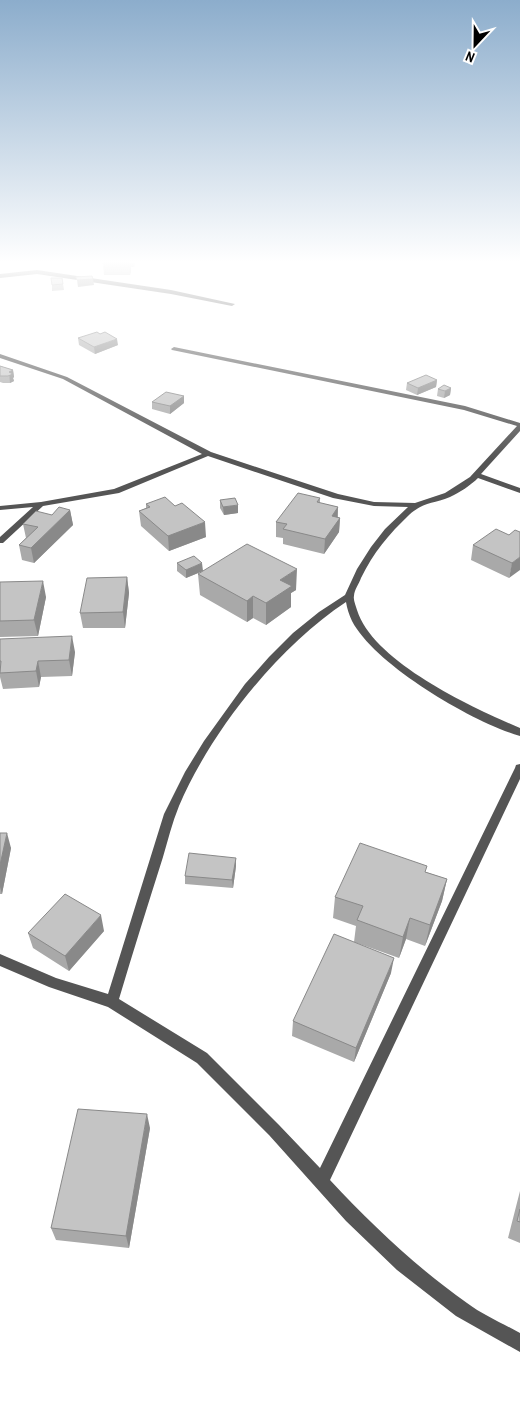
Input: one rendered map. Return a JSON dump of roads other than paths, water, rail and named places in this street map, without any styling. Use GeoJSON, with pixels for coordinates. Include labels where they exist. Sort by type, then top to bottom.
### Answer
{"type":"FeatureCollection","features":[{"type":"Feature","properties":{"kind":"street"},"geometry":{"type":"LineString","coordinates":[[0,356],[72,381],[208,454],[336,496],[374,504],[415,505],[448,495],[477,475],[520,426],[465,408],[174,349]]}},
{"type":"Feature","properties":{"kind":"street"},"geometry":{"type":"LineString","coordinates":[[0,508],[42,504],[116,491],[208,454]]}},
{"type":"Feature","properties":{"kind":"street"},"geometry":{"type":"LineString","coordinates":[[477,475],[520,491]]}},
{"type":"Feature","properties":{"kind":"street"},"geometry":{"type":"LineString","coordinates":[[0,541],[42,504]]}},
{"type":"Feature","properties":{"kind":"street"},"geometry":{"type":"LineString","coordinates":[[112,1002],[175,801],[208,744],[233,707],[287,644],[328,608],[348,597],[369,552],[385,532],[415,505]]}},
{"type":"Feature","properties":{"kind":"street"},"geometry":{"type":"LineString","coordinates":[[348,597],[352,615],[360,630],[378,648],[459,705],[520,732]]}},
{"type":"Feature","properties":{"kind":"street"},"geometry":{"type":"LineString","coordinates":[[321,1182],[520,768]]}},
{"type":"Feature","properties":{"kind":"street"},"geometry":{"type":"LineString","coordinates":[[0,960],[54,983],[112,1002],[202,1058],[274,1130],[352,1215],[403,1264],[462,1310],[520,1342]]}}]}
